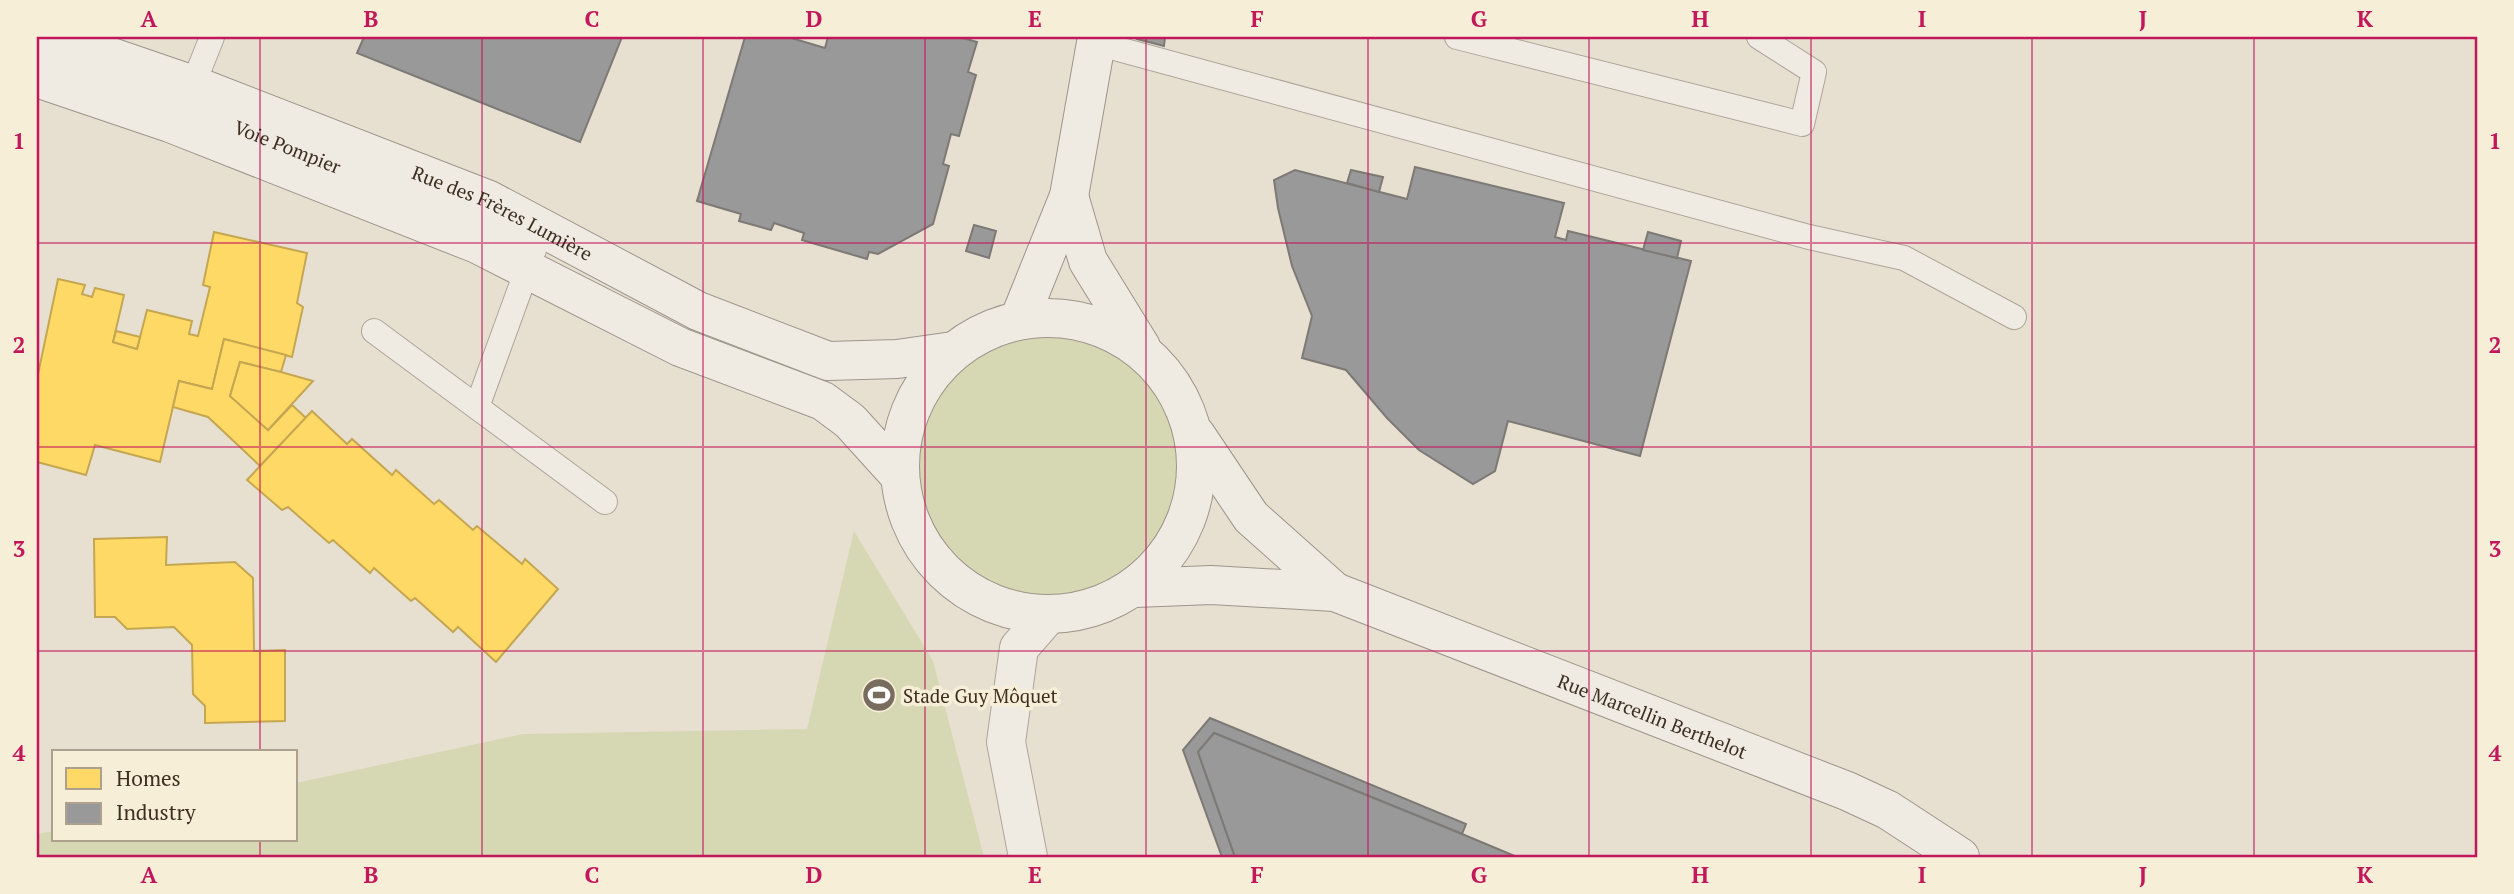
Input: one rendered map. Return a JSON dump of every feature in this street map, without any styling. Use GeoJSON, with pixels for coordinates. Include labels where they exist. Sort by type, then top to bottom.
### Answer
{"type":"FeatureCollection","features":[{"type":"Feature","properties":{"kind":"main road","name":"Rue des Frères Lumière"},"geometry":{"type":"LineString","coordinates":[[53,37],[109,67],[170,123],[477,244],[534,249],[828,361],[897,359],[953,351]]}},
{"type":"Feature","properties":{"kind":"main road"},"geometry":{"type":"LineString","coordinates":[[1019,320],[1069,196],[1097,40]]}},
{"type":"Feature","properties":{"kind":"main road","name":"Rue des Frères Lumière"},"geometry":{"type":"LineString","coordinates":[[37,78],[109,67],[193,85],[489,200],[534,249],[680,347],[823,401],[850,421],[898,474]]}},
{"type":"Feature","properties":{"kind":"main road"},"geometry":{"type":"LineString","coordinates":[[1069,196],[1088,261],[1144,352],[1174,387],[1193,431],[1197,475],[1188,519],[1167,557],[1135,588],[1093,609],[1047,616],[1003,609],[963,589],[930,558],[908,519],[898,474],[903,428],[922,386],[953,351],[984,331],[1019,320],[1063,318],[1084,323],[1106,329],[1144,352]]}},
{"type":"Feature","properties":{"kind":"main road","name":"Rue Marcellin Berthelot"},"geometry":{"type":"LineString","coordinates":[[1193,431],[1251,517],[1335,593]]}},
{"type":"Feature","properties":{"kind":"main road","name":"Rue Marcellin Berthelot"},"geometry":{"type":"LineString","coordinates":[[1135,588],[1211,585],[1335,593],[1847,791],[1888,810],[1960,857]]}},
{"type":"Feature","properties":{"kind":"main road"},"geometry":{"type":"LineString","coordinates":[[1028,857],[1006,742],[1020,648],[1047,616]]}},
{"type":"Feature","properties":{"kind":"lane"},"geometry":{"type":"LineString","coordinates":[[193,85],[212,37]]}},
{"type":"Feature","properties":{"kind":"lane"},"geometry":{"type":"LineString","coordinates":[[1457,37],[1802,124],[1814,72],[1759,37]]}},
{"type":"Feature","properties":{"kind":"lane"},"geometry":{"type":"LineString","coordinates":[[1097,40],[1809,237],[1904,258],[2014,317]]}},
{"type":"Feature","properties":{"kind":"lane"},"geometry":{"type":"LineString","coordinates":[[37,52],[109,67]]}},
{"type":"Feature","properties":{"kind":"lane"},"geometry":{"type":"LineString","coordinates":[[477,407],[534,249]]}},
{"type":"Feature","properties":{"kind":"lane"},"geometry":{"type":"LineString","coordinates":[[374,331],[605,502]]}},
{"type":"Feature","properties":{"kind":"green space"},"geometry":{"type":"Polygon","coordinates":[[[1047,333],[1097,343],[1120,355],[1148,381],[1168,414],[1178,464],[1168,514],[1156,537],[1130,565],[1097,585],[1047,595],[997,585],[974,573],[946,547],[926,514],[916,464],[926,414],[938,391],[964,363],[997,343],[1047,333]]]}},
{"type":"Feature","properties":{"kind":"green space","name":"Stade Guy Môquet"},"geometry":{"type":"Polygon","coordinates":[[[854,531],[933,661],[984,857],[37,857],[37,834],[52,831],[52,842],[298,842],[298,783],[523,734],[807,729],[854,531]]]}},
{"type":"Feature","properties":{"kind":"building: Homes"},"geometry":{"type":"Polygon","coordinates":[[[214,232],[307,253],[297,303],[303,307],[292,357],[224,339],[212,389],[179,381],[160,462],[95,445],[86,475],[37,462],[37,379],[58,279],[85,285],[82,294],[92,297],[95,288],[124,295],[113,342],[137,349],[147,310],[192,321],[189,334],[198,336],[210,287],[203,285],[214,232]]]}},
{"type":"Feature","properties":{"kind":"building: Homes"},"geometry":{"type":"Polygon","coordinates":[[[116,331],[140,337],[137,349],[113,342],[116,331]]]}},
{"type":"Feature","properties":{"kind":"building: Homes"},"geometry":{"type":"Polygon","coordinates":[[[224,339],[286,355],[281,372],[240,362],[230,396],[268,430],[292,405],[306,418],[260,466],[208,417],[173,407],[179,381],[212,389],[224,339]]]}},
{"type":"Feature","properties":{"kind":"building: Homes"},"geometry":{"type":"Polygon","coordinates":[[[240,362],[313,381],[268,430],[230,396],[240,362]]]}},
{"type":"Feature","properties":{"kind":"building: Homes"},"geometry":{"type":"Polygon","coordinates":[[[312,411],[347,444],[352,439],[392,475],[396,470],[434,504],[439,500],[473,530],[477,526],[522,564],[525,559],[558,589],[496,662],[458,627],[453,632],[415,598],[411,601],[374,568],[370,573],[333,540],[329,543],[288,507],[282,510],[247,480],[312,411]]]}},
{"type":"Feature","properties":{"kind":"building: Homes"},"geometry":{"type":"Polygon","coordinates":[[[167,537],[166,565],[235,562],[253,578],[254,651],[285,650],[285,721],[205,723],[205,706],[193,694],[192,645],[174,627],[127,629],[115,617],[95,617],[94,539],[167,537]]]}},
{"type":"Feature","properties":{"kind":"building: Industry"},"geometry":{"type":"Polygon","coordinates":[[[364,37],[622,37],[580,142],[357,53],[364,37]]]}},
{"type":"Feature","properties":{"kind":"building: Industry"},"geometry":{"type":"Polygon","coordinates":[[[745,37],[788,37],[825,48],[828,37],[959,37],[977,42],[968,72],[976,75],[959,136],[951,134],[943,164],[949,166],[933,224],[878,254],[869,252],[867,259],[802,240],[804,233],[774,223],[771,230],[739,221],[741,214],[697,201],[745,37]]]}},
{"type":"Feature","properties":{"kind":"building: Industry"},"geometry":{"type":"Polygon","coordinates":[[[1165,37],[1164,46],[1137,39],[1165,37]]]}},
{"type":"Feature","properties":{"kind":"building: Industry"},"geometry":{"type":"Polygon","coordinates":[[[1415,167],[1564,203],[1555,237],[1566,240],[1568,231],[1691,261],[1640,456],[1508,421],[1495,471],[1473,484],[1419,450],[1346,370],[1302,358],[1312,316],[1292,266],[1274,180],[1295,170],[1407,199],[1415,167]]]}},
{"type":"Feature","properties":{"kind":"building: Industry"},"geometry":{"type":"Polygon","coordinates":[[[1351,170],[1383,177],[1379,192],[1347,183],[1351,170]]]}},
{"type":"Feature","properties":{"kind":"building: Industry"},"geometry":{"type":"Polygon","coordinates":[[[974,225],[996,231],[989,258],[966,251],[974,225]]]}},
{"type":"Feature","properties":{"kind":"building: Industry"},"geometry":{"type":"Polygon","coordinates":[[[1648,232],[1681,241],[1677,258],[1643,250],[1648,232]]]}},
{"type":"Feature","properties":{"kind":"building: Industry"},"geometry":{"type":"Polygon","coordinates":[[[1210,718],[1466,824],[1462,834],[1214,733],[1198,752],[1235,857],[1222,857],[1183,750],[1210,718]]]}},
{"type":"Feature","properties":{"kind":"building: Industry"},"geometry":{"type":"Polygon","coordinates":[[[1214,733],[1517,857],[1235,857],[1198,752],[1214,733]]]}},
{"type":"Feature","properties":{"kind":"place","name":"Stade Guy Môquet"},"geometry":{"type":"Point","coordinates":[879,695]}}]}
